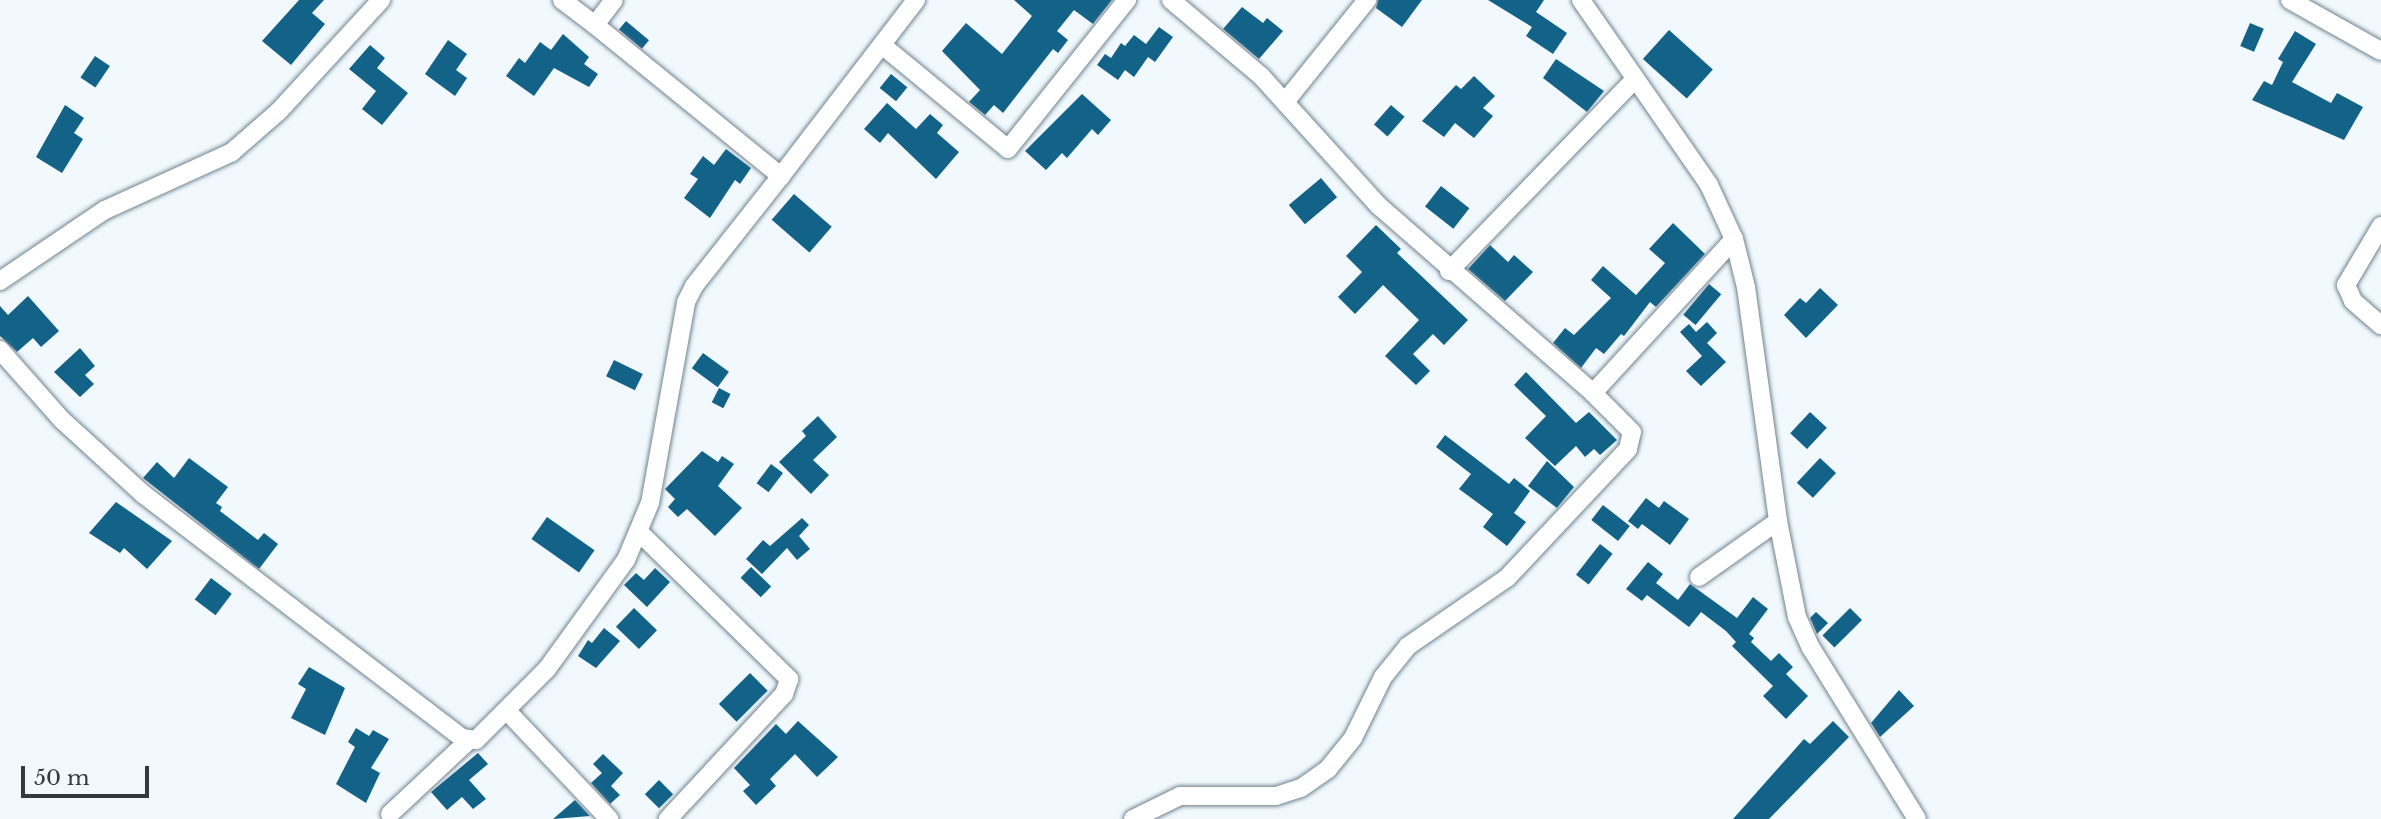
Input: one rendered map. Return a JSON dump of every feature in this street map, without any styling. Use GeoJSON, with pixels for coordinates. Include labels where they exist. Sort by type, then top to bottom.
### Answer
{"type":"FeatureCollection","features":[{"type":"Feature","properties":{"kind":"street"},"geometry":{"type":"LineString","coordinates":[[0,281],[105,210],[232,152],[279,111],[381,0]]}},
{"type":"Feature","properties":{"kind":"street"},"geometry":{"type":"LineString","coordinates":[[562,0],[781,176]]}},
{"type":"Feature","properties":{"kind":"street"},"geometry":{"type":"LineString","coordinates":[[595,25],[614,0]]}},
{"type":"Feature","properties":{"kind":"street"},"geometry":{"type":"LineString","coordinates":[[390,814],[469,740],[483,736],[583,624],[640,533],[671,400],[686,302],[694,286],[916,0]]}},
{"type":"Feature","properties":{"kind":"street"},"geometry":{"type":"LineString","coordinates":[[882,45],[1008,149],[1127,0]]}},
{"type":"Feature","properties":{"kind":"street"},"geometry":{"type":"LineString","coordinates":[[1133,819],[1180,796],[1276,796],[1301,788],[1328,769],[1353,738],[1382,677],[1408,646],[1507,578],[1628,449],[1632,432],[1593,393],[1449,271],[1337,164],[1285,102],[1227,44],[1171,0]]}},
{"type":"Feature","properties":{"kind":"street"},"geometry":{"type":"LineString","coordinates":[[1285,102],[1367,0]]}},
{"type":"Feature","properties":{"kind":"street"},"geometry":{"type":"LineString","coordinates":[[1581,0],[1633,80],[1709,186],[1734,239],[1748,298],[1778,521],[1797,617],[1811,648],[1917,819]]}},
{"type":"Feature","properties":{"kind":"street"},"geometry":{"type":"LineString","coordinates":[[2290,0],[2381,51]]}},
{"type":"Feature","properties":{"kind":"street"},"geometry":{"type":"LineString","coordinates":[[1449,271],[1633,80]]}},
{"type":"Feature","properties":{"kind":"street"},"geometry":{"type":"LineString","coordinates":[[2381,226],[2346,285],[2353,301],[2381,325]]}},
{"type":"Feature","properties":{"kind":"street"},"geometry":{"type":"LineString","coordinates":[[1593,393],[1734,239]]}},
{"type":"Feature","properties":{"kind":"street"},"geometry":{"type":"LineString","coordinates":[[0,350],[62,420],[143,494],[469,740]]}},
{"type":"Feature","properties":{"kind":"street"},"geometry":{"type":"LineString","coordinates":[[1699,577],[1778,521]]}},
{"type":"Feature","properties":{"kind":"street"},"geometry":{"type":"LineString","coordinates":[[640,533],[789,680],[784,694],[668,819]]}},
{"type":"Feature","properties":{"kind":"street"},"geometry":{"type":"LineString","coordinates":[[507,711],[609,819]]}},
{"type":"Feature","properties":{"kind":"building"},"geometry":{"type":"Polygon","coordinates":[[[299,0],[324,0],[312,13],[325,24],[291,65],[262,41],[299,0]]]}},
{"type":"Feature","properties":{"kind":"building"},"geometry":{"type":"Polygon","coordinates":[[[1014,0],[1112,0],[1093,24],[1074,10],[1057,31],[1068,40],[1058,53],[1053,49],[1003,113],[994,105],[985,115],[969,102],[980,90],[942,51],[966,23],[1002,54],[1032,16],[1014,0]]]}},
{"type":"Feature","properties":{"kind":"building"},"geometry":{"type":"Polygon","coordinates":[[[1378,0],[1422,0],[1402,27],[1376,8],[1378,0]]]}},
{"type":"Feature","properties":{"kind":"building"},"geometry":{"type":"Polygon","coordinates":[[[1488,0],[1544,0],[1536,12],[1567,33],[1553,54],[1526,36],[1532,27],[1488,0]]]}},
{"type":"Feature","properties":{"kind":"building"},"geometry":{"type":"Polygon","coordinates":[[[1242,7],[1263,23],[1267,18],[1283,31],[1259,59],[1223,29],[1242,7]]]}},
{"type":"Feature","properties":{"kind":"building"},"geometry":{"type":"Polygon","coordinates":[[[626,21],[649,40],[642,49],[619,29],[626,21]]]}},
{"type":"Feature","properties":{"kind":"building"},"geometry":{"type":"Polygon","coordinates":[[[2250,23],[2264,29],[2254,52],[2240,46],[2250,23]]]}},
{"type":"Feature","properties":{"kind":"building"},"geometry":{"type":"Polygon","coordinates":[[[1159,27],[1173,37],[1155,62],[1148,57],[1134,77],[1125,70],[1118,80],[1097,65],[1105,54],[1111,58],[1121,43],[1125,46],[1134,35],[1146,44],[1159,27]]]}},
{"type":"Feature","properties":{"kind":"building"},"geometry":{"type":"Polygon","coordinates":[[[1669,30],[1713,69],[1687,98],[1643,59],[1669,30]]]}},
{"type":"Feature","properties":{"kind":"building"},"geometry":{"type":"Polygon","coordinates":[[[2295,31],[2316,44],[2292,82],[2331,103],[2337,93],[2363,107],[2344,140],[2252,100],[2264,81],[2272,85],[2283,62],[2278,59],[2295,31]]]}},
{"type":"Feature","properties":{"kind":"building"},"geometry":{"type":"Polygon","coordinates":[[[563,34],[589,57],[584,64],[598,74],[589,87],[554,68],[534,96],[506,76],[519,58],[525,63],[540,42],[551,50],[563,34]]]}},
{"type":"Feature","properties":{"kind":"building"},"geometry":{"type":"Polygon","coordinates":[[[448,40],[467,54],[456,70],[467,78],[455,96],[425,74],[448,40]]]}},
{"type":"Feature","properties":{"kind":"building"},"geometry":{"type":"Polygon","coordinates":[[[370,45],[385,58],[377,68],[408,93],[382,125],[362,109],[376,91],[349,69],[370,45]]]}},
{"type":"Feature","properties":{"kind":"building"},"geometry":{"type":"Polygon","coordinates":[[[95,56],[110,66],[95,88],[80,78],[95,56]]]}},
{"type":"Feature","properties":{"kind":"building"},"geometry":{"type":"Polygon","coordinates":[[[1556,59],[1604,91],[1587,112],[1543,78],[1556,59]]]}},
{"type":"Feature","properties":{"kind":"building"},"geometry":{"type":"Polygon","coordinates":[[[891,74],[907,87],[896,101],[880,88],[891,74]]]}},
{"type":"Feature","properties":{"kind":"building"},"geometry":{"type":"Polygon","coordinates":[[[1474,76],[1495,96],[1483,108],[1493,116],[1474,138],[1455,123],[1444,137],[1422,121],[1456,85],[1461,89],[1474,76]]]}},
{"type":"Feature","properties":{"kind":"building"},"geometry":{"type":"Polygon","coordinates":[[[1082,94],[1111,120],[1098,135],[1092,129],[1067,158],[1062,153],[1046,170],[1025,151],[1082,94]]]}},
{"type":"Feature","properties":{"kind":"building"},"geometry":{"type":"Polygon","coordinates":[[[887,103],[916,129],[930,114],[943,125],[937,133],[959,152],[936,179],[888,133],[880,143],[864,129],[887,103]]]}},
{"type":"Feature","properties":{"kind":"building"},"geometry":{"type":"Polygon","coordinates":[[[65,105],[84,118],[74,133],[83,139],[62,173],[36,157],[65,105]]]}},
{"type":"Feature","properties":{"kind":"building"},"geometry":{"type":"Polygon","coordinates":[[[1391,105],[1405,117],[1388,136],[1374,125],[1391,105]]]}},
{"type":"Feature","properties":{"kind":"building"},"geometry":{"type":"Polygon","coordinates":[[[726,149],[751,168],[740,184],[735,180],[710,218],[684,198],[698,179],[690,174],[703,156],[714,165],[726,149]]]}},
{"type":"Feature","properties":{"kind":"building"},"geometry":{"type":"Polygon","coordinates":[[[1321,178],[1337,197],[1305,224],[1289,205],[1321,178]]]}},
{"type":"Feature","properties":{"kind":"building"},"geometry":{"type":"Polygon","coordinates":[[[1441,186],[1469,208],[1453,229],[1425,206],[1441,186]]]}},
{"type":"Feature","properties":{"kind":"building"},"geometry":{"type":"Polygon","coordinates":[[[794,194],[832,227],[809,252],[772,220],[794,194]]]}},
{"type":"Feature","properties":{"kind":"building"},"geometry":{"type":"Polygon","coordinates":[[[1673,223],[1705,254],[1656,307],[1650,302],[1624,336],[1621,334],[1604,354],[1596,348],[1581,368],[1553,343],[1565,328],[1574,335],[1611,298],[1591,280],[1603,266],[1636,295],[1665,263],[1649,249],[1673,223]]]}},
{"type":"Feature","properties":{"kind":"building"},"geometry":{"type":"Polygon","coordinates":[[[1376,225],[1401,249],[1397,253],[1468,320],[1444,345],[1433,334],[1413,354],[1430,371],[1416,385],[1385,356],[1419,320],[1383,285],[1355,314],[1338,297],[1362,272],[1346,256],[1376,225]]]}},
{"type":"Feature","properties":{"kind":"building"},"geometry":{"type":"Polygon","coordinates":[[[1490,245],[1508,262],[1514,255],[1533,272],[1505,301],[1468,269],[1490,245]]]}},
{"type":"Feature","properties":{"kind":"building"},"geometry":{"type":"Polygon","coordinates":[[[1709,284],[1721,294],[1696,325],[1683,315],[1709,284]]]}},
{"type":"Feature","properties":{"kind":"building"},"geometry":{"type":"Polygon","coordinates":[[[1820,288],[1838,305],[1806,338],[1784,315],[1800,298],[1806,303],[1820,288]]]}},
{"type":"Feature","properties":{"kind":"building"},"geometry":{"type":"Polygon","coordinates":[[[28,296],[59,331],[41,347],[33,338],[17,352],[0,336],[0,306],[8,315],[28,296]]]}},
{"type":"Feature","properties":{"kind":"building"},"geometry":{"type":"Polygon","coordinates":[[[1707,322],[1717,333],[1707,343],[1726,362],[1701,386],[1686,371],[1702,356],[1680,332],[1689,324],[1696,332],[1707,322]]]}},
{"type":"Feature","properties":{"kind":"building"},"geometry":{"type":"Polygon","coordinates":[[[80,348],[95,366],[85,375],[94,384],[80,397],[54,372],[80,348]]]}},
{"type":"Feature","properties":{"kind":"building"},"geometry":{"type":"Polygon","coordinates":[[[703,353],[729,372],[718,387],[692,368],[703,353]]]}},
{"type":"Feature","properties":{"kind":"building"},"geometry":{"type":"Polygon","coordinates":[[[614,360],[643,374],[635,390],[606,376],[614,360]]]}},
{"type":"Feature","properties":{"kind":"building"},"geometry":{"type":"Polygon","coordinates":[[[1526,372],[1576,423],[1589,412],[1617,440],[1600,455],[1594,449],[1585,457],[1576,446],[1555,466],[1525,438],[1546,416],[1514,385],[1526,372]]]}},
{"type":"Feature","properties":{"kind":"building"},"geometry":{"type":"Polygon","coordinates":[[[719,388],[731,394],[723,408],[712,402],[719,388]]]}},
{"type":"Feature","properties":{"kind":"building"},"geometry":{"type":"Polygon","coordinates":[[[1810,412],[1827,428],[1807,449],[1790,433],[1810,412]]]}},
{"type":"Feature","properties":{"kind":"building"},"geometry":{"type":"Polygon","coordinates":[[[818,416],[837,437],[813,460],[829,475],[811,494],[779,462],[806,436],[802,431],[818,416]]]}},
{"type":"Feature","properties":{"kind":"building"},"geometry":{"type":"Polygon","coordinates":[[[1445,435],[1509,484],[1514,478],[1530,491],[1514,513],[1526,522],[1507,546],[1483,527],[1493,514],[1459,489],[1471,474],[1436,447],[1445,435]]]}},
{"type":"Feature","properties":{"kind":"building"},"geometry":{"type":"Polygon","coordinates":[[[702,451],[718,462],[722,456],[734,464],[718,486],[742,508],[715,536],[687,509],[678,517],[668,507],[675,499],[665,489],[702,451]]]}},
{"type":"Feature","properties":{"kind":"building"},"geometry":{"type":"Polygon","coordinates":[[[189,458],[228,487],[216,503],[222,507],[220,511],[258,540],[264,533],[278,544],[259,569],[143,478],[157,462],[174,478],[189,458]]]}},
{"type":"Feature","properties":{"kind":"building"},"geometry":{"type":"Polygon","coordinates":[[[1820,458],[1836,473],[1813,498],[1797,483],[1820,458]]]}},
{"type":"Feature","properties":{"kind":"building"},"geometry":{"type":"Polygon","coordinates":[[[1547,461],[1574,487],[1557,508],[1528,486],[1547,461]]]}},
{"type":"Feature","properties":{"kind":"building"},"geometry":{"type":"Polygon","coordinates":[[[771,464],[783,473],[769,492],[757,483],[771,464]]]}},
{"type":"Feature","properties":{"kind":"building"},"geometry":{"type":"Polygon","coordinates":[[[1646,498],[1659,508],[1664,501],[1689,519],[1670,545],[1642,524],[1638,529],[1628,521],[1646,498]]]}},
{"type":"Feature","properties":{"kind":"building"},"geometry":{"type":"Polygon","coordinates":[[[116,502],[172,541],[147,569],[124,548],[120,553],[89,533],[116,502]]]}},
{"type":"Feature","properties":{"kind":"building"},"geometry":{"type":"Polygon","coordinates":[[[1603,505],[1630,526],[1618,541],[1591,520],[1603,505]]]}},
{"type":"Feature","properties":{"kind":"building"},"geometry":{"type":"Polygon","coordinates":[[[547,517],[595,550],[579,572],[532,539],[547,517]]]}},
{"type":"Feature","properties":{"kind":"building"},"geometry":{"type":"Polygon","coordinates":[[[802,518],[809,525],[799,536],[810,549],[797,560],[787,548],[762,574],[746,559],[763,540],[770,546],[802,518]]]}},
{"type":"Feature","properties":{"kind":"building"},"geometry":{"type":"Polygon","coordinates":[[[1600,544],[1613,554],[1589,585],[1576,575],[1600,544]]]}},
{"type":"Feature","properties":{"kind":"building"},"geometry":{"type":"Polygon","coordinates":[[[1648,562],[1663,574],[1656,583],[1678,600],[1690,584],[1737,618],[1753,597],[1768,609],[1749,634],[1754,638],[1751,642],[1771,661],[1779,653],[1793,667],[1786,674],[1808,696],[1786,719],[1763,696],[1773,686],[1732,646],[1736,642],[1726,631],[1701,612],[1689,627],[1647,595],[1642,601],[1626,589],[1648,562]]]}},
{"type":"Feature","properties":{"kind":"building"},"geometry":{"type":"Polygon","coordinates":[[[751,567],[771,586],[761,597],[741,578],[751,567]]]}},
{"type":"Feature","properties":{"kind":"building"},"geometry":{"type":"Polygon","coordinates":[[[655,568],[670,582],[647,607],[624,585],[636,573],[644,580],[655,568]]]}},
{"type":"Feature","properties":{"kind":"building"},"geometry":{"type":"Polygon","coordinates":[[[211,578],[232,594],[216,615],[195,600],[211,578]]]}},
{"type":"Feature","properties":{"kind":"building"},"geometry":{"type":"Polygon","coordinates":[[[634,608],[657,630],[639,649],[616,627],[634,608]]]}},
{"type":"Feature","properties":{"kind":"building"},"geometry":{"type":"Polygon","coordinates":[[[1850,608],[1862,620],[1834,648],[1822,636],[1850,608]]]}},
{"type":"Feature","properties":{"kind":"building"},"geometry":{"type":"Polygon","coordinates":[[[1816,612],[1828,623],[1817,634],[1810,618],[1816,612]]]}},
{"type":"Feature","properties":{"kind":"building"},"geometry":{"type":"Polygon","coordinates":[[[604,628],[620,641],[596,668],[578,656],[588,640],[592,643],[604,628]]]}},
{"type":"Feature","properties":{"kind":"building"},"geometry":{"type":"Polygon","coordinates":[[[309,667],[345,688],[325,735],[291,718],[306,689],[298,684],[309,667]]]}},
{"type":"Feature","properties":{"kind":"building"},"geometry":{"type":"Polygon","coordinates":[[[750,673],[768,691],[737,722],[719,704],[750,673]]]}},
{"type":"Feature","properties":{"kind":"building"},"geometry":{"type":"Polygon","coordinates":[[[1899,690],[1914,706],[1880,737],[1871,723],[1899,690]]]}},
{"type":"Feature","properties":{"kind":"building"},"geometry":{"type":"Polygon","coordinates":[[[798,721],[838,757],[817,777],[795,754],[770,779],[776,786],[756,805],[743,791],[750,785],[734,768],[776,724],[786,734],[798,721]]]}},
{"type":"Feature","properties":{"kind":"building"},"geometry":{"type":"Polygon","coordinates":[[[1833,721],[1849,737],[1769,819],[1733,819],[1804,739],[1810,744],[1833,721]]]}},
{"type":"Feature","properties":{"kind":"building"},"geometry":{"type":"Polygon","coordinates":[[[356,728],[369,736],[373,730],[389,739],[371,768],[380,773],[366,803],[336,784],[355,747],[348,742],[356,728]]]}},
{"type":"Feature","properties":{"kind":"building"},"geometry":{"type":"Polygon","coordinates":[[[478,753],[488,764],[469,780],[486,799],[473,809],[462,797],[447,810],[431,792],[478,753]]]}},
{"type":"Feature","properties":{"kind":"building"},"geometry":{"type":"Polygon","coordinates":[[[603,754],[623,773],[611,786],[620,795],[610,804],[591,783],[602,773],[593,764],[603,754]]]}},
{"type":"Feature","properties":{"kind":"building"},"geometry":{"type":"Polygon","coordinates":[[[659,780],[673,794],[659,808],[645,794],[659,780]]]}},
{"type":"Feature","properties":{"kind":"building"},"geometry":{"type":"Polygon","coordinates":[[[575,800],[590,816],[553,819],[575,800]]]}}]}
